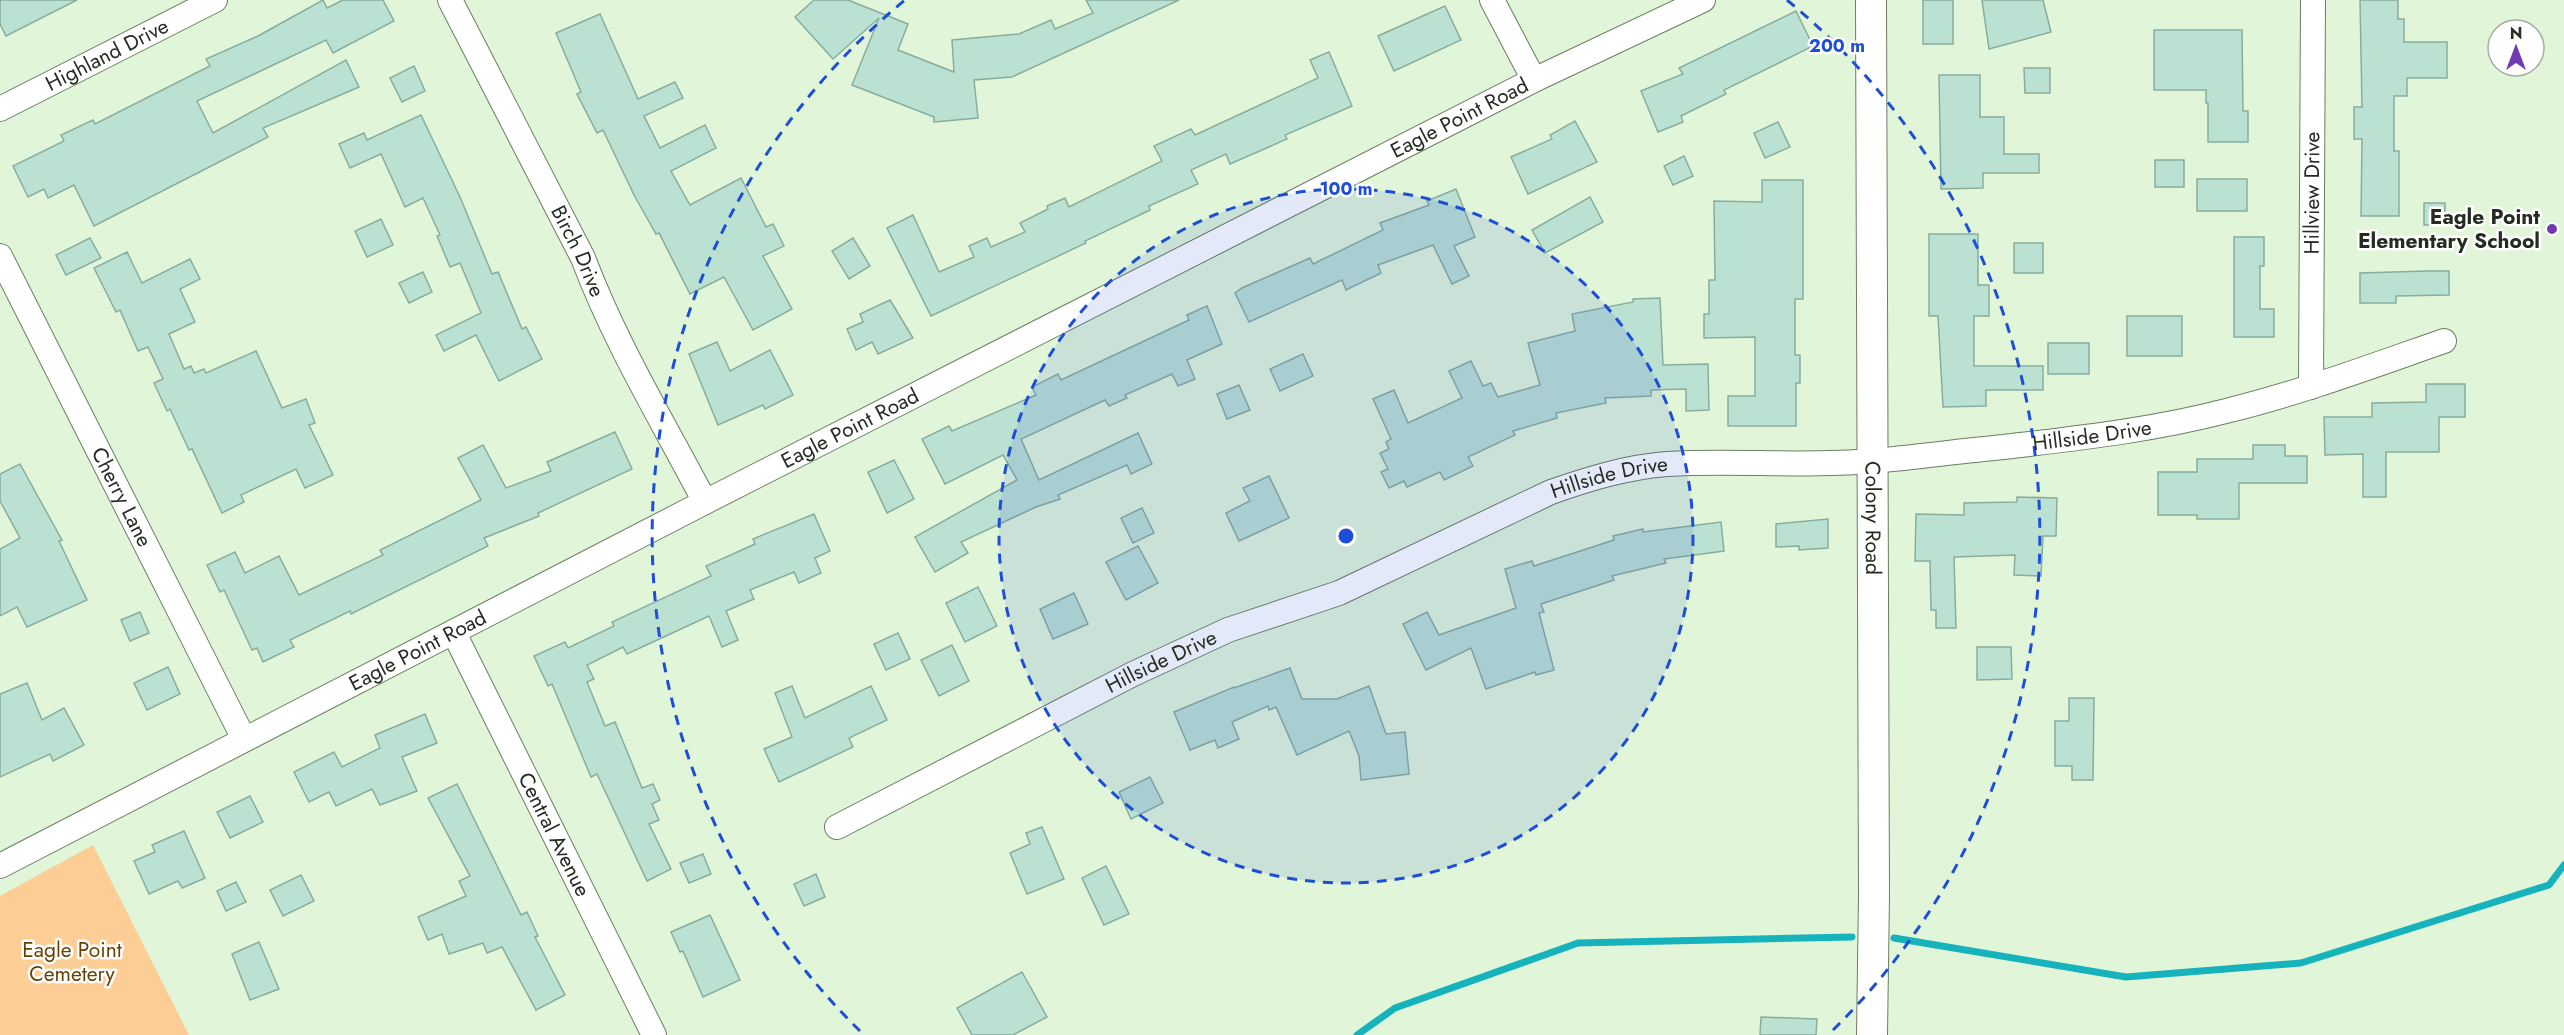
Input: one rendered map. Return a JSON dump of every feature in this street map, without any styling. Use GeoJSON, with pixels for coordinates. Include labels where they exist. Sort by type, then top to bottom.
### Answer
{"type":"FeatureCollection","features":[{"type":"Feature","properties":{"kind":"street","name":"Highland Drive"},"geometry":{"type":"LineString","coordinates":[[0,109],[215,0]]}},
{"type":"Feature","properties":{"kind":"street","name":"Birch Drive"},"geometry":{"type":"LineString","coordinates":[[450,0],[583,258],[595,291],[626,354],[705,502]]}},
{"type":"Feature","properties":{"kind":"street"},"geometry":{"type":"LineString","coordinates":[[1492,0],[1534,80]]}},
{"type":"Feature","properties":{"kind":"street","name":"Eagle Point Road"},"geometry":{"type":"LineString","coordinates":[[0,866],[705,502],[1534,80],[1703,0]]}},
{"type":"Feature","properties":{"kind":"street","name":"Colony Road"},"geometry":{"type":"LineString","coordinates":[[1870,0],[1873,461],[1872,1035]]}},
{"type":"Feature","properties":{"kind":"street","name":"Hillview Drive"},"geometry":{"type":"LineString","coordinates":[[2311,387],[2313,0]]}},
{"type":"Feature","properties":{"kind":"street","name":"Cherry Lane"},"geometry":{"type":"LineString","coordinates":[[0,256],[244,739]]}},
{"type":"Feature","properties":{"kind":"street","name":"Hillside Drive"},"geometry":{"type":"LineString","coordinates":[[837,827],[1143,669],[1228,630],[1339,593],[1551,492],[1584,480],[1618,471],[1665,464],[1832,464],[1873,461],[2070,439],[2157,426],[2226,411],[2311,387],[2444,341]]}},
{"type":"Feature","properties":{"kind":"street","name":"Central Avenue"},"geometry":{"type":"LineString","coordinates":[[454,633],[654,1035]]}},
{"type":"Feature","properties":{"kind":"green space","name":"Eagle Point Cemetery"},"geometry":{"type":"Polygon","coordinates":[[[93,845],[189,1035],[0,1035],[0,896],[93,845]]]}},
{"type":"Feature","properties":{"kind":"building"},"geometry":{"type":"Polygon","coordinates":[[[0,0],[77,0],[6,36],[0,24],[0,0]]]}},
{"type":"Feature","properties":{"kind":"building"},"geometry":{"type":"Polygon","coordinates":[[[323,0],[327,8],[343,0],[383,0],[394,21],[333,53],[326,40],[197,101],[213,133],[346,60],[359,87],[263,128],[268,137],[94,226],[74,185],[48,198],[44,189],[28,197],[13,166],[64,141],[61,135],[93,120],[95,124],[210,66],[206,59],[258,36],[323,0]]]}},
{"type":"Feature","properties":{"kind":"building"},"geometry":{"type":"Polygon","coordinates":[[[814,0],[848,0],[908,24],[898,50],[954,72],[952,40],[1019,34],[1051,20],[1055,29],[1093,13],[1086,0],[1179,0],[1012,77],[974,80],[978,118],[934,122],[934,117],[852,85],[879,18],[833,59],[795,17],[814,0]]]}},
{"type":"Feature","properties":{"kind":"building"},"geometry":{"type":"Polygon","coordinates":[[[1923,0],[1953,0],[1953,44],[1923,44],[1923,0]]]}},
{"type":"Feature","properties":{"kind":"building"},"geometry":{"type":"Polygon","coordinates":[[[1982,0],[2043,0],[2051,32],[1989,49],[1982,0]]]}},
{"type":"Feature","properties":{"kind":"building"},"geometry":{"type":"Polygon","coordinates":[[[2360,0],[2398,0],[2398,19],[2404,19],[2404,42],[2447,42],[2447,78],[2407,78],[2407,96],[2394,96],[2394,151],[2399,151],[2399,216],[2361,216],[2362,139],[2354,139],[2354,107],[2362,107],[2360,0]]]}},
{"type":"Feature","properties":{"kind":"building"},"geometry":{"type":"Polygon","coordinates":[[[1445,6],[1461,40],[1394,71],[1378,36],[1445,6]]]}},
{"type":"Feature","properties":{"kind":"building"},"geometry":{"type":"Polygon","coordinates":[[[1796,11],[1813,46],[1724,90],[1726,94],[1681,116],[1683,122],[1658,132],[1641,91],[1683,74],[1679,68],[1796,11]]]}},
{"type":"Feature","properties":{"kind":"building"},"geometry":{"type":"Polygon","coordinates":[[[600,14],[638,99],[675,82],[683,98],[644,116],[660,148],[705,125],[716,148],[671,171],[690,205],[741,178],[766,227],[773,224],[784,246],[763,256],[792,309],[753,330],[724,277],[690,294],[659,233],[656,234],[634,195],[603,130],[597,133],[577,94],[581,92],[556,33],[600,14]]]}},
{"type":"Feature","properties":{"kind":"building"},"geometry":{"type":"Polygon","coordinates":[[[2154,30],[2242,30],[2243,111],[2248,111],[2248,142],[2208,142],[2206,90],[2154,90],[2154,30]]]}},
{"type":"Feature","properties":{"kind":"building"},"geometry":{"type":"Polygon","coordinates":[[[1329,52],[1352,106],[1285,135],[1287,139],[1230,164],[1226,154],[1191,170],[1198,184],[1149,206],[1150,210],[1085,241],[1086,243],[931,316],[887,228],[913,215],[939,272],[974,257],[969,246],[987,238],[991,247],[1025,232],[1020,223],[1048,209],[1047,206],[1065,198],[1069,207],[1162,161],[1154,146],[1191,129],[1195,135],[1318,78],[1310,60],[1329,52]]]}},
{"type":"Feature","properties":{"kind":"building"},"geometry":{"type":"Polygon","coordinates":[[[414,66],[425,91],[402,102],[390,78],[414,66]]]}},
{"type":"Feature","properties":{"kind":"building"},"geometry":{"type":"Polygon","coordinates":[[[2024,68],[2050,68],[2050,93],[2025,93],[2024,68]]]}},
{"type":"Feature","properties":{"kind":"building"},"geometry":{"type":"Polygon","coordinates":[[[1939,75],[1980,75],[1980,117],[2004,117],[2004,154],[2039,154],[2039,173],[1983,173],[1983,188],[1941,189],[1939,75]]]}},
{"type":"Feature","properties":{"kind":"building"},"geometry":{"type":"Polygon","coordinates":[[[421,115],[460,197],[492,274],[498,272],[522,329],[526,327],[542,359],[499,381],[476,335],[444,351],[436,335],[481,313],[460,263],[450,267],[437,236],[440,235],[423,198],[405,207],[381,154],[350,168],[339,144],[364,133],[367,140],[421,115]]]}},
{"type":"Feature","properties":{"kind":"building"},"geometry":{"type":"Polygon","coordinates":[[[1575,121],[1597,162],[1528,194],[1511,157],[1552,139],[1550,135],[1575,121]]]}},
{"type":"Feature","properties":{"kind":"building"},"geometry":{"type":"Polygon","coordinates":[[[1778,122],[1790,147],[1765,158],[1754,133],[1778,122]]]}},
{"type":"Feature","properties":{"kind":"building"},"geometry":{"type":"Polygon","coordinates":[[[1684,156],[1693,176],[1673,185],[1664,166],[1684,156]]]}},
{"type":"Feature","properties":{"kind":"building"},"geometry":{"type":"Polygon","coordinates":[[[2155,160],[2184,160],[2184,187],[2155,187],[2155,160]]]}},
{"type":"Feature","properties":{"kind":"building"},"geometry":{"type":"Polygon","coordinates":[[[2197,179],[2247,179],[2247,211],[2197,211],[2197,179]]]}},
{"type":"Feature","properties":{"kind":"building"},"geometry":{"type":"Polygon","coordinates":[[[1762,180],[1803,180],[1803,299],[1795,299],[1795,355],[1800,355],[1800,383],[1796,383],[1796,426],[1728,426],[1728,396],[1755,396],[1755,337],[1704,338],[1704,314],[1709,314],[1709,280],[1715,280],[1714,201],[1762,202],[1762,180]]]}},
{"type":"Feature","properties":{"kind":"building"},"geometry":{"type":"Polygon","coordinates":[[[1456,189],[1475,237],[1454,246],[1469,276],[1452,284],[1433,245],[1378,265],[1381,273],[1346,290],[1342,280],[1249,322],[1235,293],[1242,288],[1310,258],[1313,264],[1383,230],[1380,223],[1429,205],[1427,201],[1456,189]]]}},
{"type":"Feature","properties":{"kind":"building"},"geometry":{"type":"Polygon","coordinates":[[[1590,197],[1603,222],[1545,253],[1532,230],[1590,197]]]}},
{"type":"Feature","properties":{"kind":"building"},"geometry":{"type":"Polygon","coordinates":[[[2424,203],[2445,203],[2445,225],[2424,225],[2424,203]]]}},
{"type":"Feature","properties":{"kind":"building"},"geometry":{"type":"Polygon","coordinates":[[[381,219],[393,245],[367,257],[355,231],[381,219]]]}},
{"type":"Feature","properties":{"kind":"building"},"geometry":{"type":"Polygon","coordinates":[[[1929,234],[1978,234],[1978,285],[1989,285],[1989,316],[1974,316],[1974,366],[2043,366],[2043,390],[1986,390],[1986,406],[1943,407],[1938,316],[1929,316],[1929,234]]]}},
{"type":"Feature","properties":{"kind":"building"},"geometry":{"type":"Polygon","coordinates":[[[2234,237],[2264,237],[2264,266],[2260,266],[2260,309],[2274,309],[2274,337],[2234,337],[2234,237]]]}},
{"type":"Feature","properties":{"kind":"building"},"geometry":{"type":"Polygon","coordinates":[[[90,238],[101,258],[66,275],[56,255],[90,238]]]}},
{"type":"Feature","properties":{"kind":"building"},"geometry":{"type":"Polygon","coordinates":[[[853,238],[870,266],[849,279],[832,251],[853,238]]]}},
{"type":"Feature","properties":{"kind":"building"},"geometry":{"type":"Polygon","coordinates":[[[2014,243],[2043,243],[2043,273],[2014,273],[2014,243]]]}},
{"type":"Feature","properties":{"kind":"building"},"geometry":{"type":"Polygon","coordinates":[[[127,252],[142,283],[190,259],[200,279],[180,289],[195,322],[169,334],[184,369],[191,366],[194,373],[204,369],[206,373],[256,351],[282,408],[306,399],[315,423],[309,425],[333,475],[305,488],[296,469],[241,495],[244,502],[222,513],[192,449],[189,450],[170,409],[167,411],[154,383],[163,379],[148,347],[138,351],[120,310],[116,312],[94,268],[127,252]]]}},
{"type":"Feature","properties":{"kind":"building"},"geometry":{"type":"Polygon","coordinates":[[[2449,271],[2449,295],[2396,296],[2396,303],[2360,303],[2360,273],[2449,271]]]}},
{"type":"Feature","properties":{"kind":"building"},"geometry":{"type":"Polygon","coordinates":[[[423,272],[432,292],[409,303],[399,283],[423,272]]]}},
{"type":"Feature","properties":{"kind":"building"},"geometry":{"type":"Polygon","coordinates":[[[1660,298],[1663,365],[1708,364],[1709,410],[1686,411],[1686,389],[1651,390],[1651,396],[1605,398],[1606,403],[1556,413],[1557,418],[1513,431],[1515,435],[1468,457],[1473,466],[1444,480],[1440,472],[1407,487],[1404,481],[1389,488],[1381,472],[1388,469],[1380,453],[1389,449],[1386,442],[1391,439],[1373,399],[1394,390],[1408,423],[1462,398],[1449,371],[1471,361],[1483,386],[1491,383],[1498,397],[1540,385],[1528,343],[1575,331],[1572,314],[1633,302],[1633,299],[1660,298]]]}},
{"type":"Feature","properties":{"kind":"building"},"geometry":{"type":"Polygon","coordinates":[[[890,300],[913,338],[878,354],[872,342],[856,350],[847,329],[863,322],[860,314],[890,300]]]}},
{"type":"Feature","properties":{"kind":"building"},"geometry":{"type":"Polygon","coordinates":[[[1207,306],[1222,344],[1187,360],[1195,379],[1178,386],[1172,374],[1125,395],[1127,398],[1109,406],[1105,400],[1021,439],[1039,480],[1138,433],[1152,464],[1131,474],[1127,465],[1058,495],[1060,499],[1036,507],[961,542],[968,553],[935,572],[915,537],[1017,480],[1003,455],[945,484],[922,439],[949,426],[952,431],[1036,395],[1032,387],[1058,374],[1061,380],[1189,320],[1187,315],[1207,306]]]}},
{"type":"Feature","properties":{"kind":"building"},"geometry":{"type":"Polygon","coordinates":[[[2127,316],[2182,316],[2182,356],[2127,356],[2127,316]]]}},
{"type":"Feature","properties":{"kind":"building"},"geometry":{"type":"Polygon","coordinates":[[[717,342],[730,371],[770,350],[793,395],[765,409],[763,405],[718,425],[689,354],[717,342]]]}},
{"type":"Feature","properties":{"kind":"building"},"geometry":{"type":"Polygon","coordinates":[[[2048,343],[2089,343],[2089,374],[2048,374],[2048,343]]]}},
{"type":"Feature","properties":{"kind":"building"},"geometry":{"type":"Polygon","coordinates":[[[1303,354],[1313,376],[1280,391],[1270,369],[1303,354]]]}},
{"type":"Feature","properties":{"kind":"building"},"geometry":{"type":"Polygon","coordinates":[[[2426,384],[2465,384],[2465,417],[2439,417],[2439,452],[2386,452],[2386,497],[2363,497],[2363,454],[2325,455],[2324,417],[2372,417],[2372,403],[2426,402],[2426,384]]]}},
{"type":"Feature","properties":{"kind":"building"},"geometry":{"type":"Polygon","coordinates":[[[1239,385],[1250,410],[1227,419],[1217,394],[1239,385]]]}},
{"type":"Feature","properties":{"kind":"building"},"geometry":{"type":"Polygon","coordinates":[[[615,432],[632,469],[538,513],[539,516],[484,538],[488,546],[351,614],[350,611],[290,640],[294,647],[263,662],[257,648],[252,650],[224,590],[220,592],[207,565],[235,552],[245,573],[279,556],[299,595],[383,555],[380,550],[481,500],[458,458],[483,445],[506,488],[551,471],[547,462],[615,432]]]}},
{"type":"Feature","properties":{"kind":"building"},"geometry":{"type":"Polygon","coordinates":[[[2253,445],[2285,445],[2285,456],[2307,456],[2307,483],[2239,483],[2239,519],[2197,519],[2197,515],[2158,515],[2158,472],[2197,472],[2197,459],[2253,459],[2253,445]]]}},
{"type":"Feature","properties":{"kind":"building"},"geometry":{"type":"Polygon","coordinates":[[[894,460],[914,499],[887,513],[868,472],[894,460]]]}},
{"type":"Feature","properties":{"kind":"building"},"geometry":{"type":"Polygon","coordinates":[[[20,464],[62,540],[59,541],[87,600],[27,627],[17,607],[0,616],[0,549],[20,538],[0,501],[0,474],[20,464]]]}},
{"type":"Feature","properties":{"kind":"building"},"geometry":{"type":"Polygon","coordinates":[[[1269,476],[1289,518],[1239,541],[1226,513],[1250,501],[1243,488],[1269,476]]]}},
{"type":"Feature","properties":{"kind":"building"},"geometry":{"type":"Polygon","coordinates":[[[2017,497],[2057,498],[2056,536],[2043,536],[2041,576],[2014,575],[2015,555],[1954,557],[1956,628],[1936,628],[1936,610],[1931,610],[1930,561],[1915,561],[1916,514],[1964,515],[1964,503],[2017,502],[2017,497]]]}},
{"type":"Feature","properties":{"kind":"building"},"geometry":{"type":"Polygon","coordinates":[[[1142,508],[1154,533],[1133,543],[1121,518],[1142,508]]]}},
{"type":"Feature","properties":{"kind":"building"},"geometry":{"type":"Polygon","coordinates":[[[814,514],[830,551],[815,558],[821,573],[799,583],[794,572],[750,590],[754,599],[726,611],[738,640],[722,647],[709,616],[627,654],[623,647],[587,665],[594,679],[587,682],[605,726],[615,722],[642,788],[653,784],[660,800],[652,804],[659,820],[649,824],[671,869],[647,881],[597,774],[591,777],[552,684],[548,686],[534,656],[565,642],[568,648],[614,626],[612,622],[711,576],[706,566],[755,544],[753,539],[814,514]]]}},
{"type":"Feature","properties":{"kind":"building"},"geometry":{"type":"Polygon","coordinates":[[[1828,519],[1828,548],[1799,550],[1799,546],[1776,547],[1776,524],[1828,519]]]}},
{"type":"Feature","properties":{"kind":"building"},"geometry":{"type":"Polygon","coordinates":[[[1721,522],[1724,551],[1664,559],[1666,563],[1612,576],[1614,580],[1541,604],[1544,612],[1539,613],[1554,670],[1536,675],[1535,672],[1486,689],[1471,648],[1426,670],[1403,624],[1427,612],[1439,635],[1516,608],[1505,569],[1532,561],[1534,566],[1614,540],[1613,536],[1643,529],[1643,532],[1721,522]]]}},
{"type":"Feature","properties":{"kind":"building"},"geometry":{"type":"Polygon","coordinates":[[[1138,546],[1158,583],[1126,600],[1106,562],[1138,546]]]}},
{"type":"Feature","properties":{"kind":"building"},"geometry":{"type":"Polygon","coordinates":[[[978,587],[997,626],[965,642],[946,603],[978,587]]]}},
{"type":"Feature","properties":{"kind":"building"},"geometry":{"type":"Polygon","coordinates":[[[1074,593],[1088,624],[1053,639],[1040,609],[1074,593]]]}},
{"type":"Feature","properties":{"kind":"building"},"geometry":{"type":"Polygon","coordinates":[[[140,612],[149,633],[130,641],[121,620],[140,612]]]}},
{"type":"Feature","properties":{"kind":"building"},"geometry":{"type":"Polygon","coordinates":[[[898,633],[910,659],[886,670],[874,644],[898,633]]]}},
{"type":"Feature","properties":{"kind":"building"},"geometry":{"type":"Polygon","coordinates":[[[952,645],[969,681],[939,696],[921,660],[952,645]]]}},
{"type":"Feature","properties":{"kind":"building"},"geometry":{"type":"Polygon","coordinates":[[[1977,647],[2011,647],[2012,679],[1977,680],[1977,647]]]}},
{"type":"Feature","properties":{"kind":"building"},"geometry":{"type":"Polygon","coordinates":[[[168,667],[180,694],[147,710],[134,683],[168,667]]]}},
{"type":"Feature","properties":{"kind":"building"},"geometry":{"type":"Polygon","coordinates":[[[1290,668],[1302,699],[1337,699],[1369,686],[1386,734],[1405,732],[1409,774],[1361,780],[1359,756],[1349,731],[1297,755],[1276,707],[1269,710],[1268,706],[1232,722],[1239,739],[1218,748],[1215,740],[1190,750],[1174,712],[1234,687],[1290,668]]]}},
{"type":"Feature","properties":{"kind":"building"},"geometry":{"type":"Polygon","coordinates":[[[27,683],[42,720],[64,708],[84,745],[53,761],[50,754],[0,777],[0,694],[27,683]]]}},
{"type":"Feature","properties":{"kind":"building"},"geometry":{"type":"Polygon","coordinates":[[[792,686],[805,718],[871,686],[887,720],[849,738],[853,747],[779,782],[764,749],[792,737],[775,693],[792,686]]]}},
{"type":"Feature","properties":{"kind":"building"},"geometry":{"type":"Polygon","coordinates":[[[2069,698],[2094,698],[2093,780],[2072,780],[2072,766],[2055,766],[2055,721],[2069,721],[2069,698]]]}},
{"type":"Feature","properties":{"kind":"building"},"geometry":{"type":"Polygon","coordinates":[[[425,714],[437,743],[402,757],[417,791],[380,805],[372,789],[336,806],[329,792],[309,802],[294,772],[334,752],[342,767],[380,748],[375,735],[425,714]]]}},
{"type":"Feature","properties":{"kind":"building"},"geometry":{"type":"Polygon","coordinates":[[[1150,777],[1163,803],[1131,819],[1119,792],[1150,777]]]}},
{"type":"Feature","properties":{"kind":"building"},"geometry":{"type":"Polygon","coordinates":[[[457,784],[521,915],[527,912],[538,936],[535,937],[565,995],[536,1010],[502,947],[487,953],[483,943],[449,954],[442,934],[428,940],[418,917],[466,896],[459,881],[470,876],[428,798],[457,784]]]}},
{"type":"Feature","properties":{"kind":"building"},"geometry":{"type":"Polygon","coordinates":[[[250,796],[263,822],[230,838],[217,812],[250,796]]]}},
{"type":"Feature","properties":{"kind":"building"},"geometry":{"type":"Polygon","coordinates":[[[1042,827],[1064,879],[1027,894],[1010,853],[1030,844],[1026,833],[1042,827]]]}},
{"type":"Feature","properties":{"kind":"building"},"geometry":{"type":"Polygon","coordinates":[[[184,831],[205,878],[182,888],[178,881],[149,894],[134,861],[155,852],[152,845],[184,831]]]}},
{"type":"Feature","properties":{"kind":"building"},"geometry":{"type":"Polygon","coordinates":[[[703,854],[711,874],[689,883],[680,863],[703,854]]]}},
{"type":"Feature","properties":{"kind":"building"},"geometry":{"type":"Polygon","coordinates":[[[1106,866],[1129,914],[1104,925],[1082,878],[1106,866]]]}},
{"type":"Feature","properties":{"kind":"building"},"geometry":{"type":"Polygon","coordinates":[[[816,874],[825,897],[804,906],[794,884],[816,874]]]}},
{"type":"Feature","properties":{"kind":"building"},"geometry":{"type":"Polygon","coordinates":[[[301,875],[314,901],[283,916],[270,890],[301,875]]]}},
{"type":"Feature","properties":{"kind":"building"},"geometry":{"type":"Polygon","coordinates":[[[236,882],[246,902],[226,911],[217,891],[236,882]]]}},
{"type":"Feature","properties":{"kind":"building"},"geometry":{"type":"Polygon","coordinates":[[[710,915],[740,980],[703,997],[683,951],[680,952],[671,932],[710,915]]]}},
{"type":"Feature","properties":{"kind":"building"},"geometry":{"type":"Polygon","coordinates":[[[259,942],[279,989],[250,1000],[232,954],[259,942]]]}},
{"type":"Feature","properties":{"kind":"building"},"geometry":{"type":"Polygon","coordinates":[[[1022,972],[1047,1017],[1013,1035],[972,1035],[957,1008],[1022,972]]]}},
{"type":"Feature","properties":{"kind":"building"},"geometry":{"type":"Polygon","coordinates":[[[1761,1017],[1817,1019],[1816,1035],[1760,1035],[1761,1017]]]}},
{"type":"Feature","properties":{"kind":"waterway"},"geometry":{"type":"LineString","coordinates":[[1894,938],[2126,977],[2301,963],[2549,885],[2564,865]]}},
{"type":"Feature","properties":{"kind":"waterway"},"geometry":{"type":"LineString","coordinates":[[1357,1035],[1395,1008],[1578,943],[1852,937]]}},
{"type":"Feature","properties":{"kind":"place","name":"Eagle Point Elementary School"},"geometry":{"type":"Point","coordinates":[2552,229]}}]}
